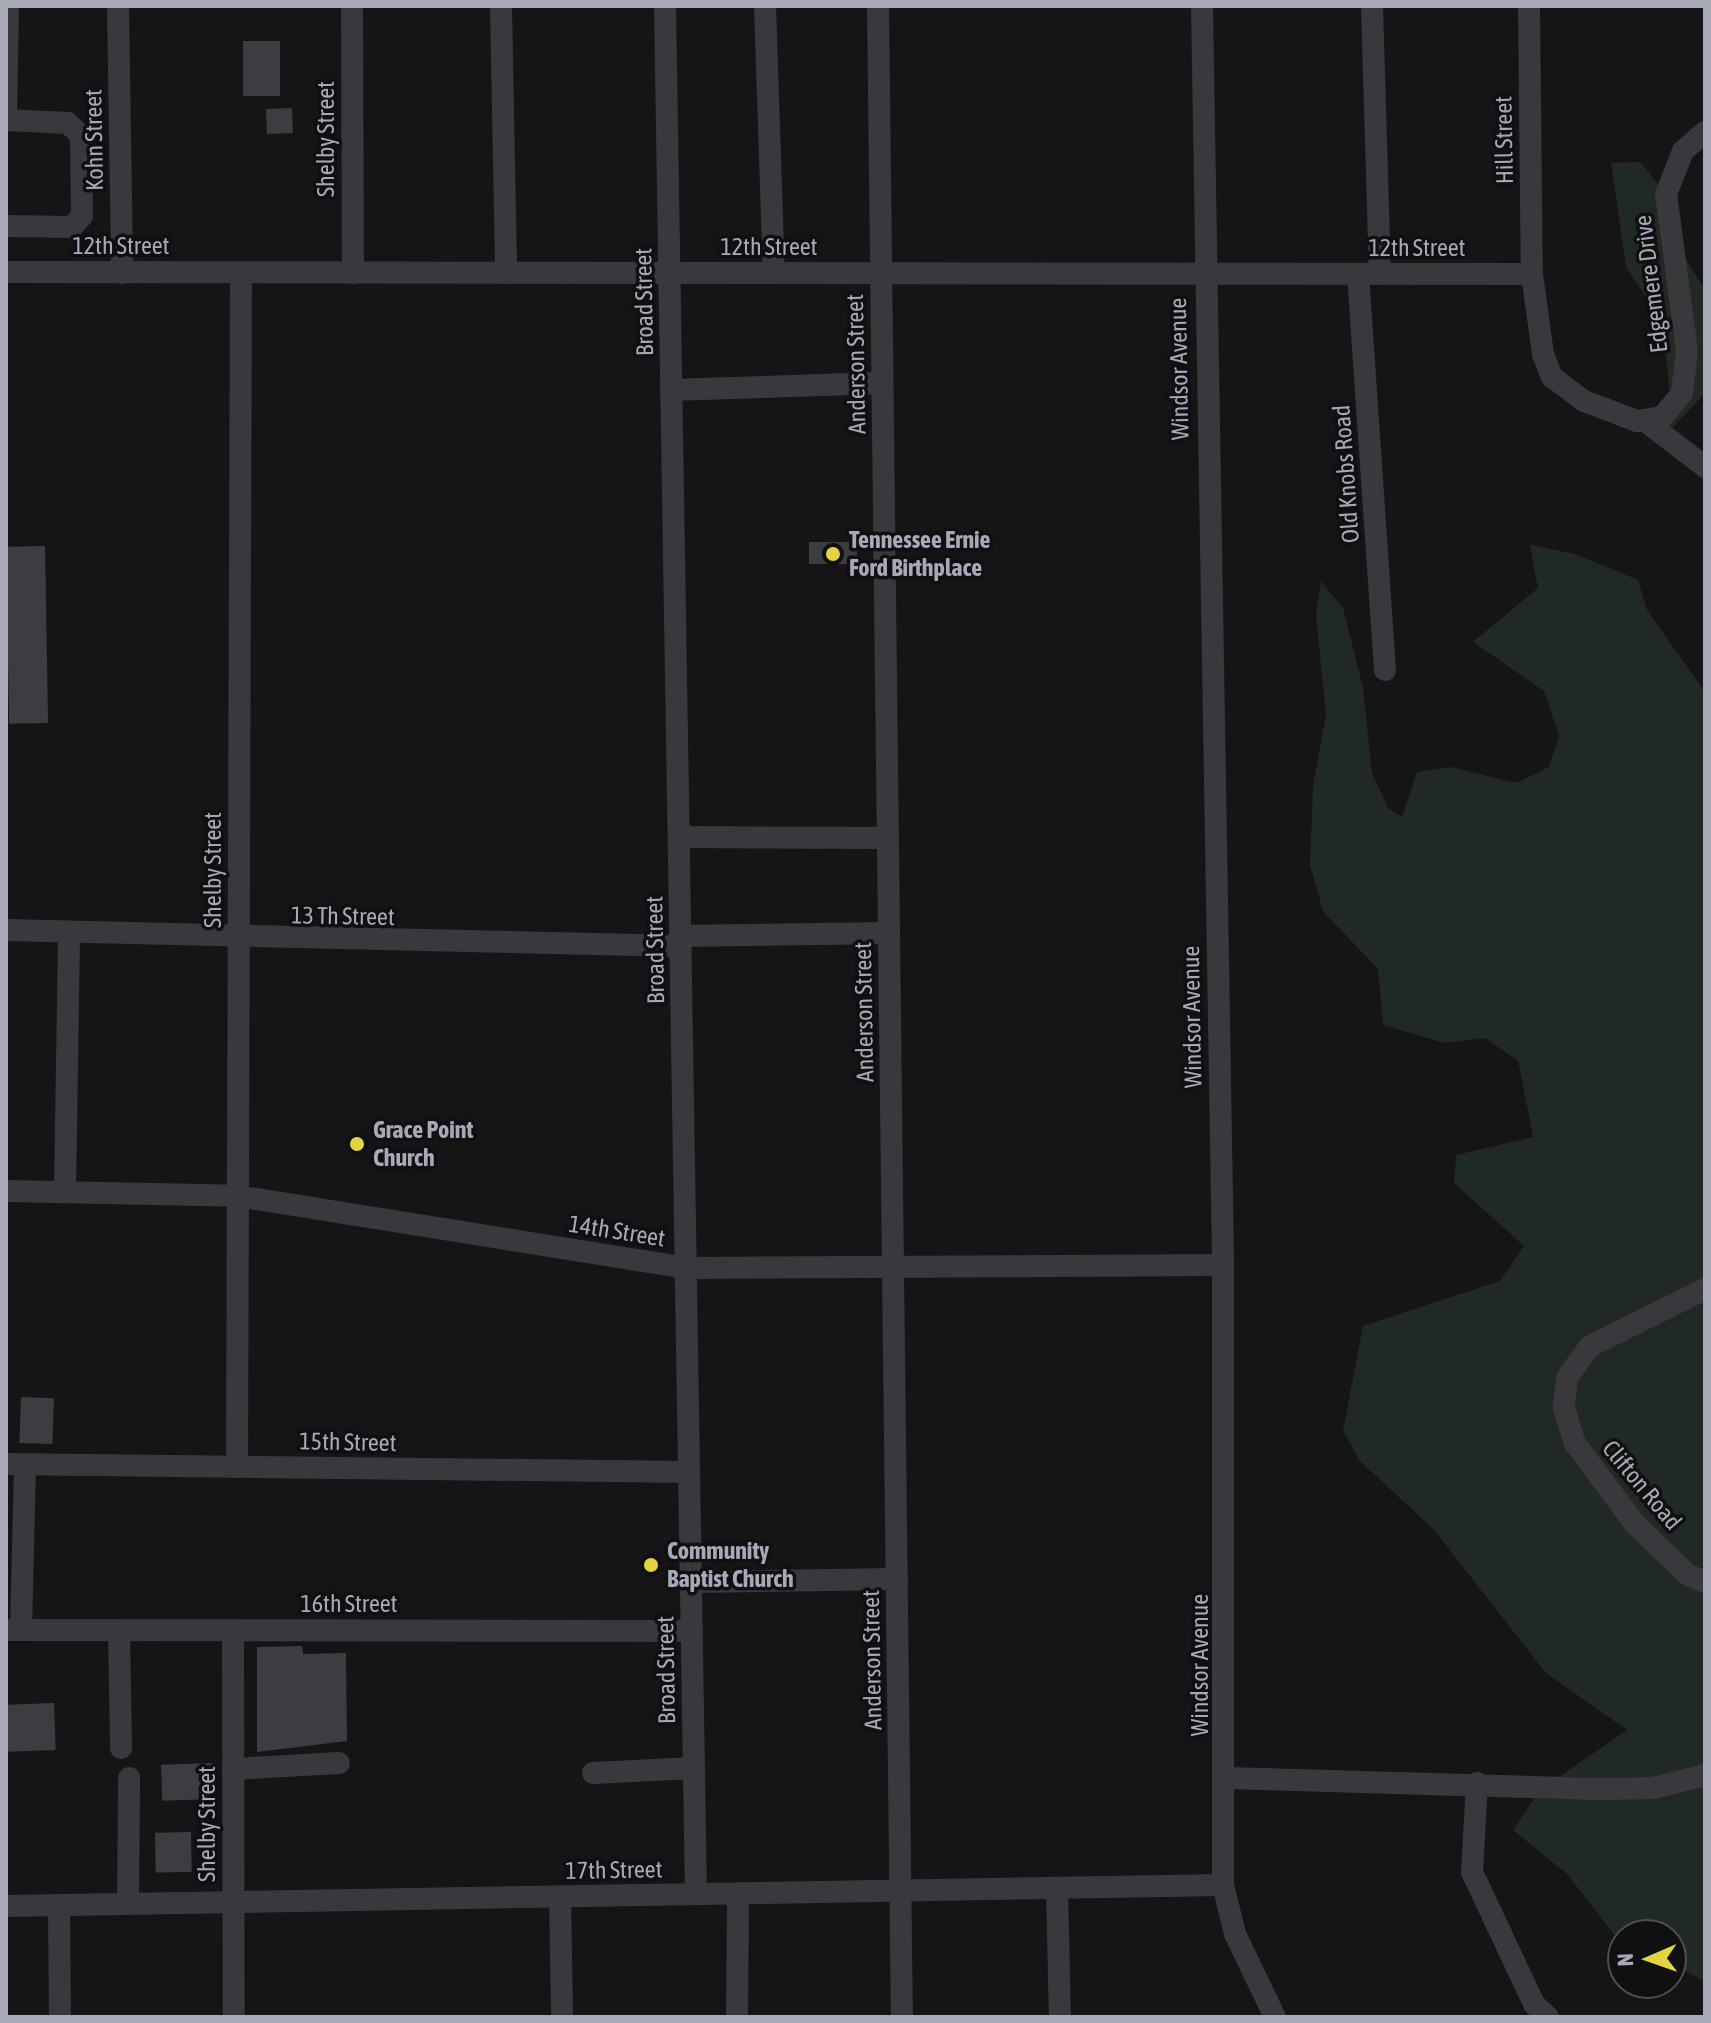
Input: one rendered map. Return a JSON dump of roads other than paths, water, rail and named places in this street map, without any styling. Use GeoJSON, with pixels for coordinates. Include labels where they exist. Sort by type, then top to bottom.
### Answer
{"type":"FeatureCollection","features":[{"type":"Feature","properties":{"kind":"street"},"geometry":{"type":"LineString","coordinates":[[6,226],[72,227],[82,216],[81,136],[68,123],[6,120],[8,6]]}},
{"type":"Feature","properties":{"kind":"street","name":"Kohn Street"},"geometry":{"type":"LineString","coordinates":[[118,6],[122,273]]}},
{"type":"Feature","properties":{"kind":"street","name":"Shelby Street"},"geometry":{"type":"LineString","coordinates":[[352,6],[353,273]]}},
{"type":"Feature","properties":{"kind":"street"},"geometry":{"type":"LineString","coordinates":[[501,6],[506,273]]}},
{"type":"Feature","properties":{"kind":"street","name":"Broad Street"},"geometry":{"type":"LineString","coordinates":[[665,6],[696,1894]]}},
{"type":"Feature","properties":{"kind":"street"},"geometry":{"type":"LineString","coordinates":[[765,6],[774,273]]}},
{"type":"Feature","properties":{"kind":"street","name":"Anderson Street"},"geometry":{"type":"LineString","coordinates":[[878,6],[902,2017]]}},
{"type":"Feature","properties":{"kind":"street","name":"Windsor Avenue"},"geometry":{"type":"LineString","coordinates":[[1202,6],[1203,273],[1223,1265],[1227,1778],[1223,1885],[1235,1934],[1275,2017]]}},
{"type":"Feature","properties":{"kind":"street","name":"Old Knobs Road"},"geometry":{"type":"LineString","coordinates":[[1372,6],[1369,274],[1385,670]]}},
{"type":"Feature","properties":{"kind":"street","name":"Hill Street"},"geometry":{"type":"LineString","coordinates":[[1529,6],[1532,274]]}},
{"type":"Feature","properties":{"kind":"street","name":"Edgemere Drive"},"geometry":{"type":"LineString","coordinates":[[1644,420],[1662,417],[1682,393],[1687,372],[1666,194],[1683,151],[1705,132]]}},
{"type":"Feature","properties":{"kind":"street","name":"12th Street"},"geometry":{"type":"LineString","coordinates":[[6,272],[1532,274]]}},
{"type":"Feature","properties":{"kind":"street","name":"Shelby Street"},"geometry":{"type":"LineString","coordinates":[[237,1467],[241,272]]}},
{"type":"Feature","properties":{"kind":"street"},"geometry":{"type":"LineString","coordinates":[[1532,274],[1552,377],[1584,401],[1644,420],[1705,467]]}},
{"type":"Feature","properties":{"kind":"street"},"geometry":{"type":"LineString","coordinates":[[671,390],[882,383]]}},
{"type":"Feature","properties":{"kind":"street"},"geometry":{"type":"LineString","coordinates":[[679,837],[888,838]]}},
{"type":"Feature","properties":{"kind":"street","name":"13 Th Street"},"geometry":{"type":"LineString","coordinates":[[6,930],[239,940],[680,941],[889,933]]}},
{"type":"Feature","properties":{"kind":"street"},"geometry":{"type":"LineString","coordinates":[[65,1192],[69,933]]}},
{"type":"Feature","properties":{"kind":"street","name":"14th Street"},"geometry":{"type":"LineString","coordinates":[[6,1191],[237,1196],[686,1268],[1223,1265]]}},
{"type":"Feature","properties":{"kind":"street","name":"Clifton Road"},"geometry":{"type":"LineString","coordinates":[[1705,1289],[1590,1346],[1567,1378],[1564,1408],[1575,1443],[1635,1524],[1688,1575],[1705,1582]]}},
{"type":"Feature","properties":{"kind":"street"},"geometry":{"type":"LineString","coordinates":[[13,1630],[16,1464]]}},
{"type":"Feature","properties":{"kind":"street","name":"15th Street"},"geometry":{"type":"LineString","coordinates":[[16,1464],[689,1472]]}},
{"type":"Feature","properties":{"kind":"street"},"geometry":{"type":"LineString","coordinates":[[691,1582],[897,1579]]}},
{"type":"Feature","properties":{"kind":"street","name":"16th Street"},"geometry":{"type":"LineString","coordinates":[[13,1630],[692,1631]]}},
{"type":"Feature","properties":{"kind":"street"},"geometry":{"type":"LineString","coordinates":[[119,1630],[121,1748]]}},
{"type":"Feature","properties":{"kind":"street","name":"Shelby Street"},"geometry":{"type":"LineString","coordinates":[[233,1630],[234,2017]]}},
{"type":"Feature","properties":{"kind":"street"},"geometry":{"type":"LineString","coordinates":[[233,1769],[339,1763]]}},
{"type":"Feature","properties":{"kind":"street"},"geometry":{"type":"LineString","coordinates":[[593,1773],[694,1768]]}},
{"type":"Feature","properties":{"kind":"street"},"geometry":{"type":"LineString","coordinates":[[1227,1778],[1653,1788],[1705,1775]]}},
{"type":"Feature","properties":{"kind":"street"},"geometry":{"type":"LineString","coordinates":[[128,1904],[129,1778]]}},
{"type":"Feature","properties":{"kind":"street"},"geometry":{"type":"LineString","coordinates":[[1477,1783],[1472,1872],[1534,2004],[1548,2017]]}},
{"type":"Feature","properties":{"kind":"street","name":"17th Street"},"geometry":{"type":"LineString","coordinates":[[6,1906],[1223,1885]]}},
{"type":"Feature","properties":{"kind":"street"},"geometry":{"type":"LineString","coordinates":[[1057,1888],[1060,2017]]}},
{"type":"Feature","properties":{"kind":"street"},"geometry":{"type":"LineString","coordinates":[[737,2017],[738,1893]]}},
{"type":"Feature","properties":{"kind":"street"},"geometry":{"type":"LineString","coordinates":[[560,1897],[562,2017]]}},
{"type":"Feature","properties":{"kind":"street"},"geometry":{"type":"LineString","coordinates":[[59,1905],[60,2017]]}},
{"type":"Feature","properties":{"kind":"place","name":"Tennessee Ernie Ford Birthplace"},"geometry":{"type":"Point","coordinates":[833,554]}},
{"type":"Feature","properties":{"kind":"place","name":"Grace Point Church"},"geometry":{"type":"Point","coordinates":[357,1144]}},
{"type":"Feature","properties":{"kind":"place","name":"Community Baptist Church"},"geometry":{"type":"Point","coordinates":[651,1565]}}]}
